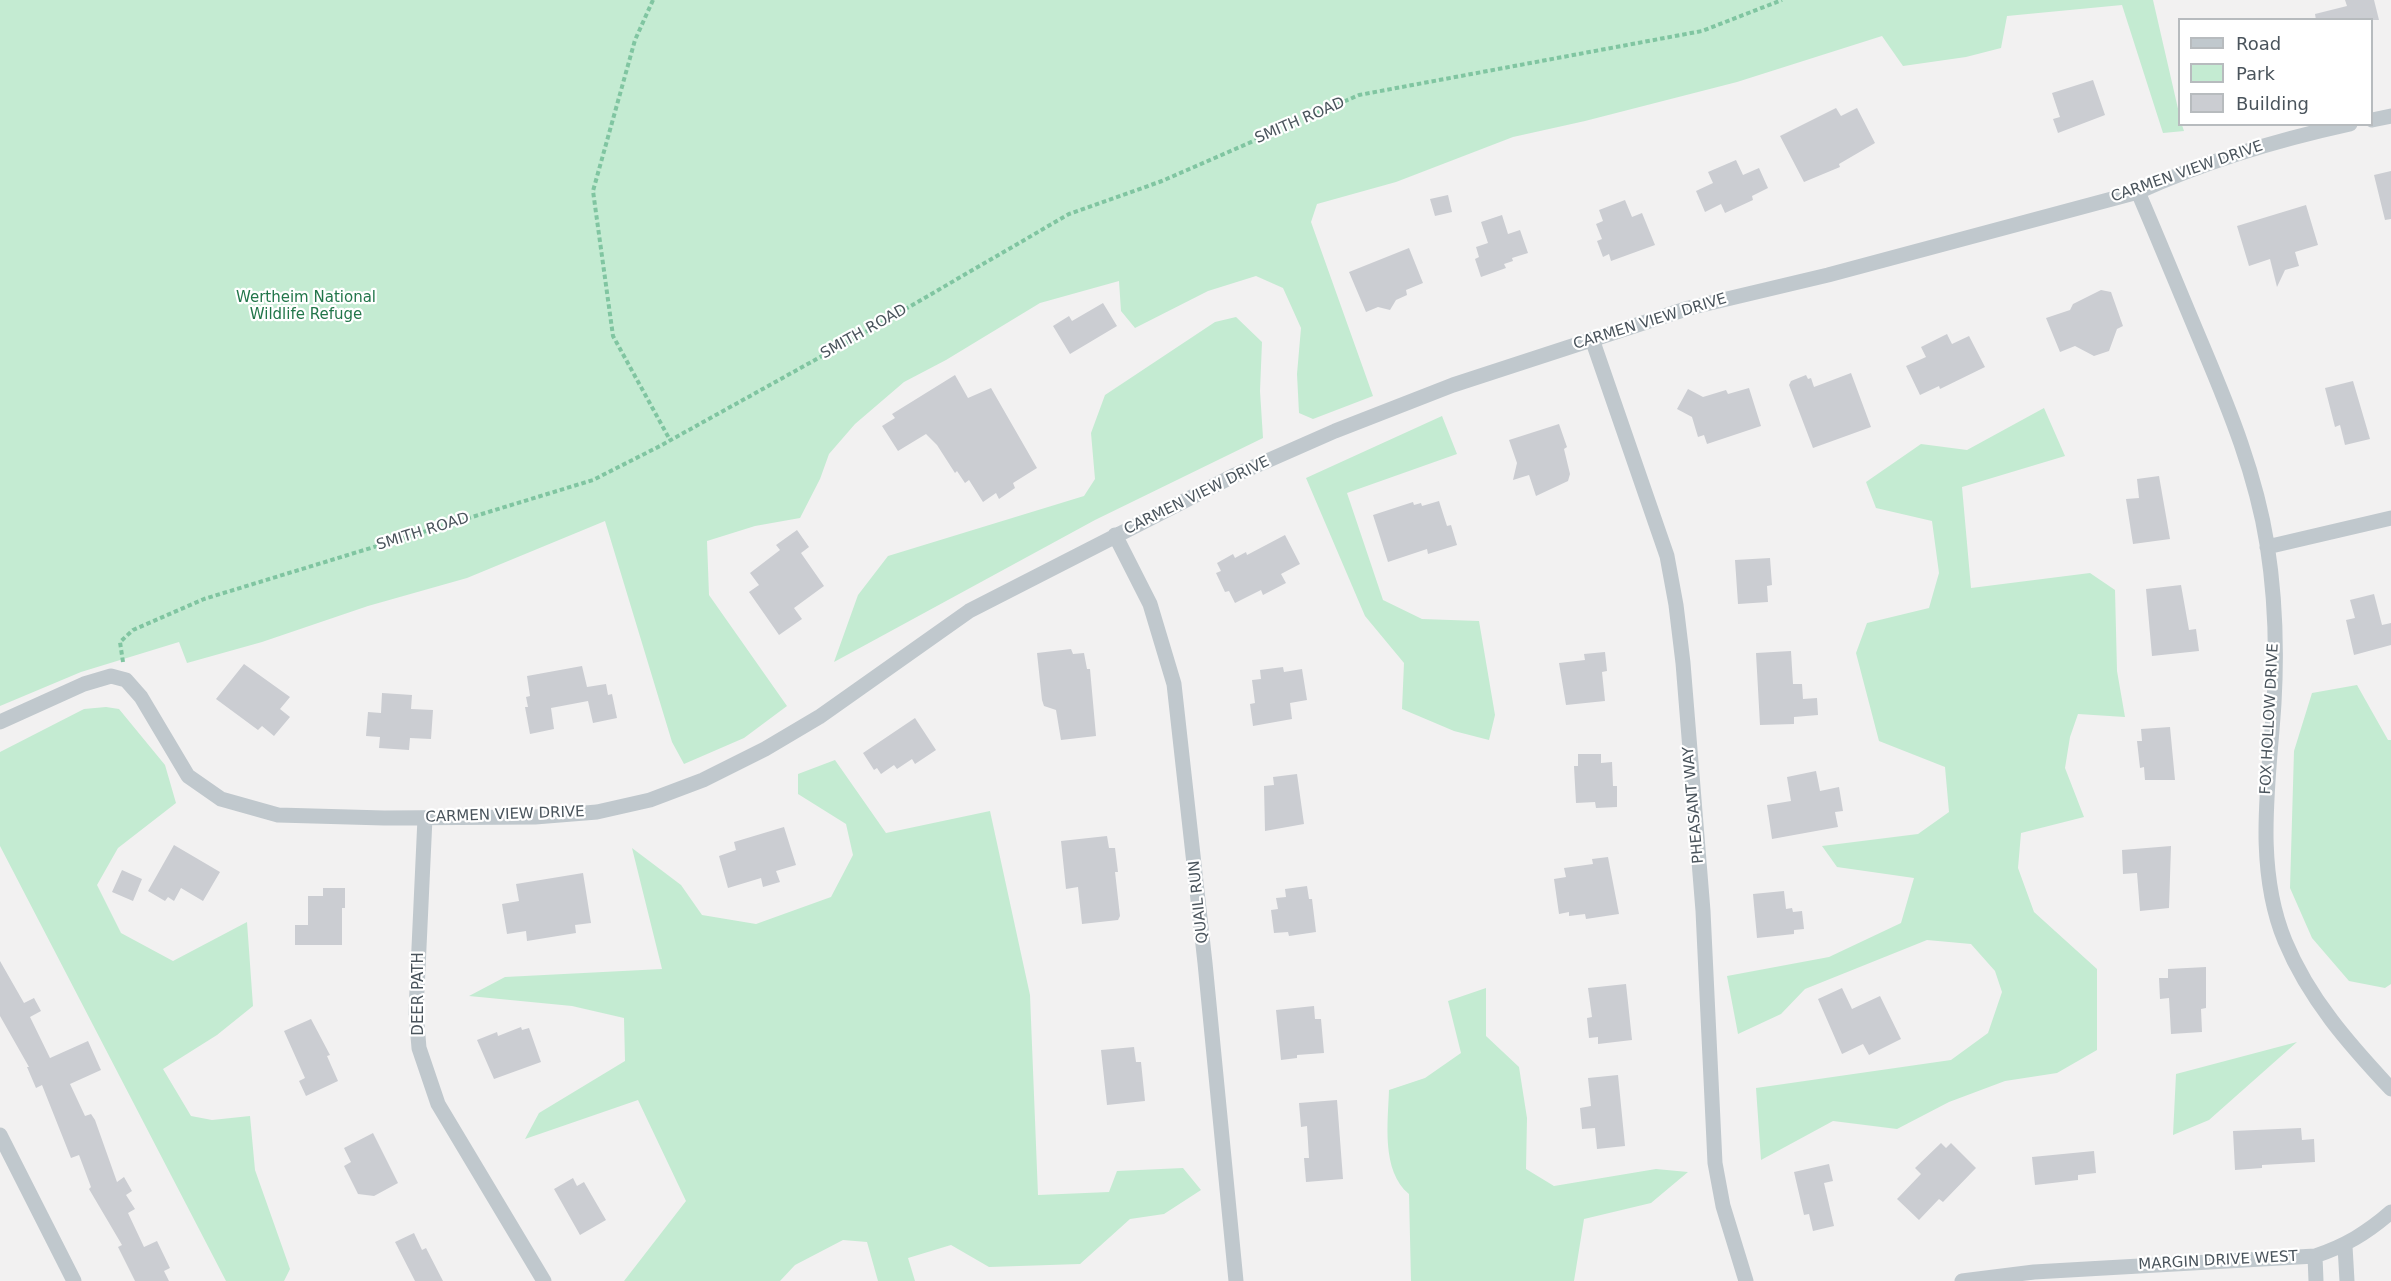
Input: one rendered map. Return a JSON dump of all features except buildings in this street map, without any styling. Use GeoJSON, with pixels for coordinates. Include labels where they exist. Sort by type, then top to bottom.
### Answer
{"type":"FeatureCollection","features":[{"type":"Feature","properties":{"kind":"street"},"geometry":{"type":"LineString","coordinates":[[2373,120],[2391,116]]}},
{"type":"Feature","properties":{"kind":"street","name":"CARMEN VIEW DRIVE"},"geometry":{"type":"LineString","coordinates":[[126,680],[141,698],[188,776],[221,799],[278,815],[425,818],[535,817],[597,812],[650,800],[703,780],[765,749],[819,717],[969,611],[1114,535],[1235,476],[1335,431],[1453,385],[1723,298],[1828,275],[2138,192],[2181,172],[2234,154],[2288,138],[2341,126]]}},
{"type":"Feature","properties":{"kind":"street","name":"FOX HOLLOW DRIVE"},"geometry":{"type":"LineString","coordinates":[[2138,192],[2230,413],[2254,486],[2267,547],[2274,628],[2274,701],[2267,775],[2266,839],[2272,891],[2284,940],[2311,992],[2339,1032],[2391,1089]]}},
{"type":"Feature","properties":{"kind":"street","name":"PHEASANT WAY"},"geometry":{"type":"LineString","coordinates":[[1592,339],[1667,556],[1676,606],[1684,675],[1703,911],[1715,1162],[1723,1206],[1746,1281]]}},
{"type":"Feature","properties":{"kind":"street"},"geometry":{"type":"LineString","coordinates":[[2267,547],[2391,518]]}},
{"type":"Feature","properties":{"kind":"street","name":"QUAIL RUN"},"geometry":{"type":"LineString","coordinates":[[1114,535],[1150,604],[1174,684],[1220,1100],[1236,1281]]}},
{"type":"Feature","properties":{"kind":"street"},"geometry":{"type":"LineString","coordinates":[[0,722],[84,684],[111,676],[126,680]]}},
{"type":"Feature","properties":{"kind":"street","name":"DEER PATH"},"geometry":{"type":"LineString","coordinates":[[425,818],[416,1012],[419,1048],[438,1104],[544,1281]]}},
{"type":"Feature","properties":{"kind":"street"},"geometry":{"type":"LineString","coordinates":[[0,1135],[74,1281]]}},
{"type":"Feature","properties":{"kind":"street","name":"MARGIN DRIVE WEST"},"geometry":{"type":"LineString","coordinates":[[1962,1281],[2034,1272],[2314,1256],[2345,1246],[2373,1228],[2391,1212]]}},
{"type":"Feature","properties":{"kind":"street"},"geometry":{"type":"LineString","coordinates":[[2345,1246],[2347,1281]]}},
{"type":"Feature","properties":{"kind":"street"},"geometry":{"type":"LineString","coordinates":[[2314,1256],[2316,1281]]}},
{"type":"Feature","properties":{"kind":"path"},"geometry":{"type":"LineString","coordinates":[[653,0],[635,40],[593,191],[613,336],[670,440]]}},
{"type":"Feature","properties":{"kind":"path","name":"SMITH ROAD"},"geometry":{"type":"LineString","coordinates":[[126,680],[120,642],[134,630],[204,599],[593,480],[878,325],[1069,214],[1162,181],[1359,95],[1702,31],[1782,0]]}},
{"type":"Feature","properties":{"kind":"green space","name":"Wertheim National Wildlife Refuge"},"geometry":{"type":"Polygon","coordinates":[[[0,0],[2153,0],[2178,109],[2178,126],[2182,126],[2184,131],[2163,133],[2122,5],[2007,16],[2001,48],[1966,57],[1903,66],[1882,36],[1737,82],[1513,137],[1396,182],[1317,204],[1311,222],[1373,396],[1313,419],[1299,413],[1297,374],[1301,328],[1283,288],[1256,276],[1208,291],[1135,328],[1121,311],[1119,281],[1040,303],[946,360],[904,382],[855,424],[829,454],[820,479],[800,518],[755,526],[707,541],[709,595],[787,706],[744,738],[684,764],[672,742],[605,521],[467,578],[368,606],[262,642],[187,663],[179,642],[81,672],[0,706],[0,0]]]}},
{"type":"Feature","properties":{"kind":"green space"},"geometry":{"type":"Polygon","coordinates":[[[1236,317],[1262,342],[1260,391],[1263,438],[1095,520],[834,662],[858,595],[888,556],[1084,496],[1095,479],[1091,433],[1105,395],[1215,322],[1236,317]]]}},
{"type":"Feature","properties":{"kind":"green space"},"geometry":{"type":"Polygon","coordinates":[[[2044,408],[2065,456],[1962,487],[1971,588],[2090,573],[2115,590],[2117,671],[2125,717],[2078,714],[2070,737],[2065,768],[2084,817],[2021,833],[2018,868],[2034,912],[2097,969],[2097,1050],[2057,1073],[2005,1081],[1949,1102],[1897,1129],[1833,1121],[1761,1160],[1756,1088],[1951,1060],[1988,1033],[2002,992],[1995,971],[1971,944],[1927,940],[1805,989],[1781,1014],[1738,1034],[1727,976],[1829,957],[1901,923],[1914,878],[1837,867],[1822,846],[1918,834],[1949,812],[1945,767],[1879,741],[1856,653],[1867,623],[1929,608],[1939,573],[1932,521],[1876,508],[1866,482],[1921,444],[1967,450],[2044,408]]]}},
{"type":"Feature","properties":{"kind":"green space"},"geometry":{"type":"Polygon","coordinates":[[[1442,416],[1457,454],[1347,493],[1383,600],[1422,619],[1479,621],[1495,715],[1489,740],[1454,731],[1402,709],[1404,663],[1365,616],[1306,478],[1442,416]]]}},
{"type":"Feature","properties":{"kind":"green space"},"geometry":{"type":"Polygon","coordinates":[[[2357,685],[2388,740],[2391,740],[2391,984],[2385,988],[2349,981],[2312,938],[2290,888],[2294,751],[2312,693],[2357,685]]]}},
{"type":"Feature","properties":{"kind":"green space"},"geometry":{"type":"Polygon","coordinates":[[[106,707],[119,709],[165,765],[176,803],[118,848],[97,885],[121,933],[173,961],[247,922],[253,1006],[217,1035],[163,1069],[191,1116],[212,1120],[250,1116],[255,1170],[290,1269],[284,1281],[226,1281],[0,846],[0,752],[84,709],[106,707]]]}},
{"type":"Feature","properties":{"kind":"green space"},"geometry":{"type":"Polygon","coordinates":[[[835,760],[886,833],[990,811],[1030,995],[1038,1195],[1109,1192],[1117,1171],[1183,1168],[1201,1190],[1164,1214],[1130,1219],[1080,1264],[989,1267],[951,1245],[908,1258],[915,1281],[878,1281],[867,1242],[843,1240],[795,1265],[780,1281],[624,1281],[686,1201],[638,1100],[525,1139],[539,1113],[625,1061],[624,1018],[572,1006],[469,996],[505,977],[662,969],[632,848],[681,885],[702,915],[756,924],[831,897],[853,855],[846,824],[798,794],[798,774],[835,760]]]}},
{"type":"Feature","properties":{"kind":"green space"},"geometry":{"type":"Polygon","coordinates":[[[1486,988],[1486,1036],[1519,1067],[1527,1118],[1526,1169],[1554,1186],[1656,1169],[1688,1172],[1651,1203],[1584,1219],[1574,1281],[1411,1281],[1409,1194],[1394,1173],[1390,1159],[1389,1090],[1425,1078],[1461,1053],[1448,1001],[1486,988]]]}},
{"type":"Feature","properties":{"kind":"green space"},"geometry":{"type":"Polygon","coordinates":[[[2297,1042],[2209,1120],[2173,1135],[2176,1074],[2297,1042]]]}}]}
